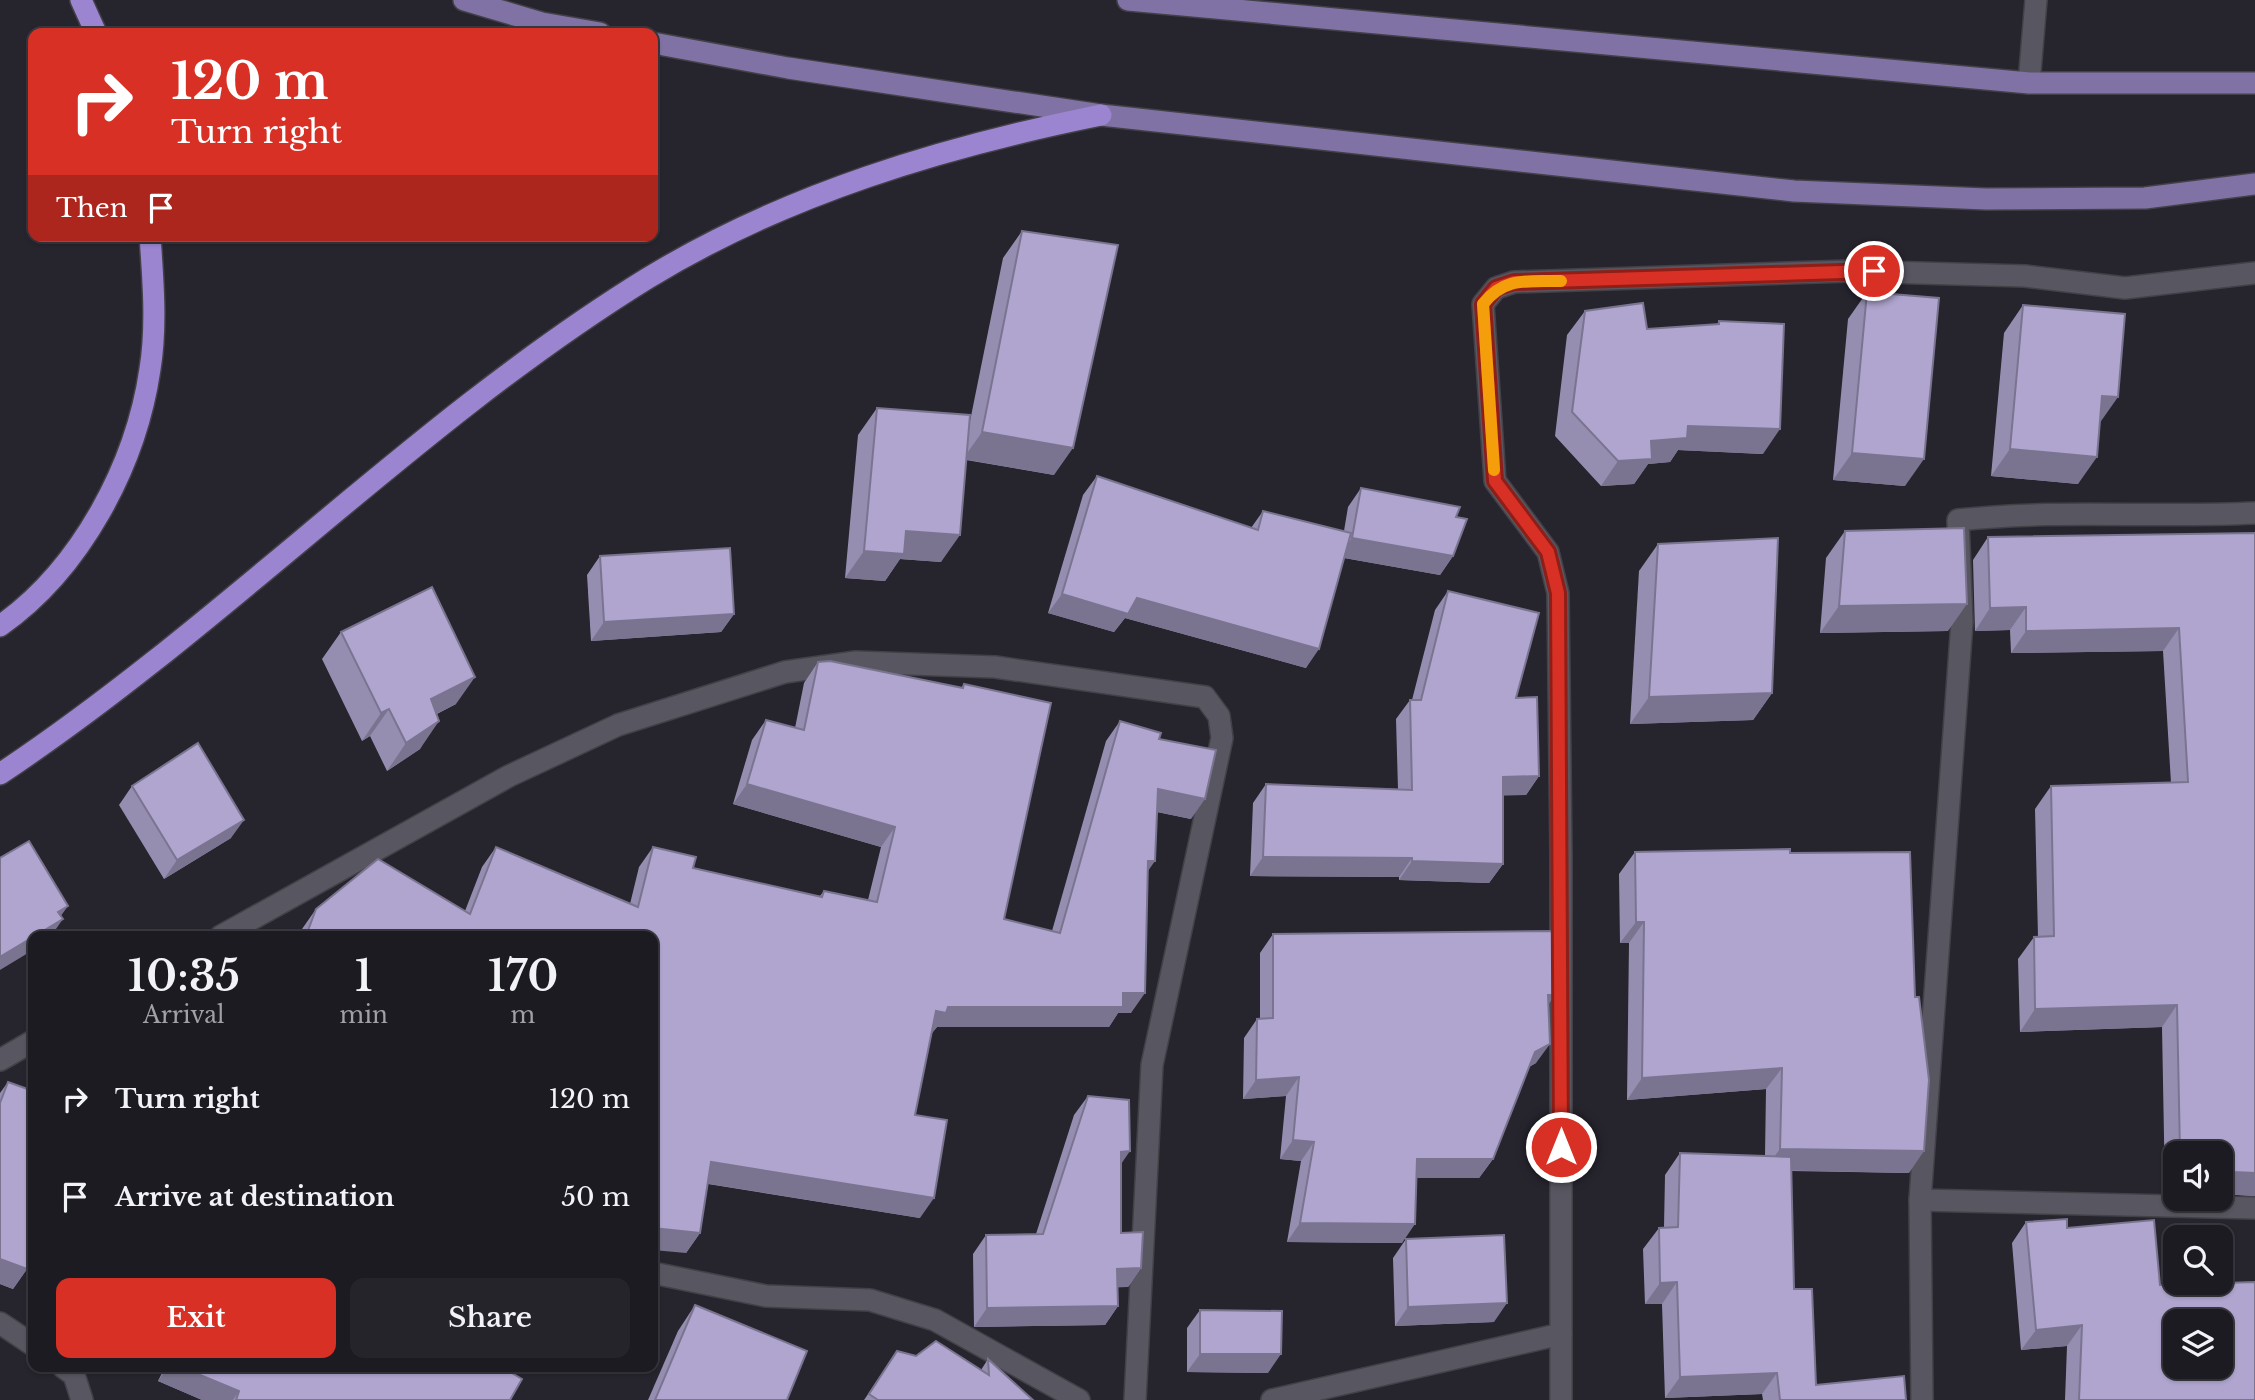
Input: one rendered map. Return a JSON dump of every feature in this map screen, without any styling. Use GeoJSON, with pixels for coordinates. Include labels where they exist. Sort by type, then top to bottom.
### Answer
{"type":"FeatureCollection","features":[{"type":"Feature","properties":{"kind":"highway"},"geometry":{"type":"LineString","coordinates":[[81,0],[94,28]]}},
{"type":"Feature","properties":{"kind":"highway"},"geometry":{"type":"LineString","coordinates":[[0,774],[112,693],[479,396],[563,333],[651,277],[744,227],[840,186],[939,153],[1101,115]]}},
{"type":"Feature","properties":{"kind":"highway"},"geometry":{"type":"LineString","coordinates":[[0,626],[43,587],[75,549],[102,507],[124,463],[141,416],[151,368],[153,303],[150,242]]}},
{"type":"Feature","properties":{"kind":"main road"},"geometry":{"type":"LineString","coordinates":[[464,0],[542,23],[571,28]]}},
{"type":"Feature","properties":{"kind":"main road"},"geometry":{"type":"LineString","coordinates":[[1128,0],[2029,83],[2255,83]]}},
{"type":"Feature","properties":{"kind":"main road"},"geometry":{"type":"LineString","coordinates":[[658,44],[788,68],[1101,115],[1794,191],[1986,199],[2145,198],[2255,184]]}},
{"type":"Feature","properties":{"kind":"street"},"geometry":{"type":"LineString","coordinates":[[2029,83],[2036,0]]}},
{"type":"Feature","properties":{"kind":"street"},"geometry":{"type":"LineString","coordinates":[[1561,1400],[1558,593],[1548,552],[1495,481],[1483,304],[1496,288],[1514,282],[1849,271],[2025,276],[2125,288],[2255,273]]}},
{"type":"Feature","properties":{"kind":"street"},"geometry":{"type":"LineString","coordinates":[[1922,1400],[1920,1200],[1962,622],[1958,520],[2018,513],[2184,516],[2255,513]]}},
{"type":"Feature","properties":{"kind":"street"},"geometry":{"type":"LineString","coordinates":[[230,931],[509,776],[618,725],[785,672],[856,662],[995,667],[1205,698],[1219,716],[1223,738],[1152,1065],[1135,1400]]}},
{"type":"Feature","properties":{"kind":"street"},"geometry":{"type":"LineString","coordinates":[[0,1060],[28,1044]]}},
{"type":"Feature","properties":{"kind":"street"},"geometry":{"type":"LineString","coordinates":[[1920,1200],[2255,1208]]}},
{"type":"Feature","properties":{"kind":"street"},"geometry":{"type":"LineString","coordinates":[[658,1274],[766,1296],[870,1300],[935,1320],[1079,1400]]}},
{"type":"Feature","properties":{"kind":"street"},"geometry":{"type":"LineString","coordinates":[[0,1323],[28,1342]]}},
{"type":"Feature","properties":{"kind":"street"},"geometry":{"type":"LineString","coordinates":[[1272,1400],[1561,1334]]}},
{"type":"Feature","properties":{"kind":"street"},"geometry":{"type":"LineString","coordinates":[[74,1372],[82,1400]]}},
{"type":"Feature","properties":{"kind":"building"},"geometry":{"type":"Polygon","coordinates":[[[1022,231],[1118,245],[1073,448],[982,432],[1022,231]]]}},
{"type":"Feature","properties":{"kind":"building"},"geometry":{"type":"Polygon","coordinates":[[[1867,292],[1939,298],[1924,459],[1852,453],[1867,292]]]}},
{"type":"Feature","properties":{"kind":"building"},"geometry":{"type":"Polygon","coordinates":[[[1643,303],[1647,329],[1719,324],[1719,321],[1784,324],[1780,429],[1688,426],[1687,438],[1651,441],[1652,459],[1618,461],[1572,412],[1585,311],[1643,303]]]}},
{"type":"Feature","properties":{"kind":"building"},"geometry":{"type":"Polygon","coordinates":[[[2023,305],[2125,314],[2118,397],[2102,396],[2097,457],[2010,449],[2023,305]]]}},
{"type":"Feature","properties":{"kind":"building"},"geometry":{"type":"Polygon","coordinates":[[[877,408],[970,415],[960,535],[906,531],[904,554],[864,551],[877,408]]]}},
{"type":"Feature","properties":{"kind":"building"},"geometry":{"type":"Polygon","coordinates":[[[1097,476],[1258,530],[1263,511],[1351,533],[1319,649],[1137,598],[1128,614],[1062,594],[1097,476]]]}},
{"type":"Feature","properties":{"kind":"building"},"geometry":{"type":"Polygon","coordinates":[[[1361,488],[1460,507],[1456,517],[1467,519],[1453,556],[1352,538],[1361,488]]]}},
{"type":"Feature","properties":{"kind":"building"},"geometry":{"type":"Polygon","coordinates":[[[1964,528],[1967,604],[1839,606],[1845,531],[1964,528]]]}},
{"type":"Feature","properties":{"kind":"building"},"geometry":{"type":"Polygon","coordinates":[[[2255,533],[2255,1173],[2234,1172],[2233,1141],[2180,1141],[2177,1005],[2035,1009],[2034,937],[2054,936],[2051,786],[2188,782],[2179,628],[2026,631],[2026,607],[1990,608],[1988,537],[2255,533]]]}},
{"type":"Feature","properties":{"kind":"building"},"geometry":{"type":"Polygon","coordinates":[[[1778,538],[1772,693],[1649,697],[1658,544],[1778,538]]]}},
{"type":"Feature","properties":{"kind":"building"},"geometry":{"type":"Polygon","coordinates":[[[730,548],[734,614],[604,622],[600,556],[730,548]]]}},
{"type":"Feature","properties":{"kind":"building"},"geometry":{"type":"Polygon","coordinates":[[[432,587],[475,677],[431,699],[439,721],[406,743],[389,709],[381,713],[341,632],[432,587]]]}},
{"type":"Feature","properties":{"kind":"building"},"geometry":{"type":"Polygon","coordinates":[[[1448,591],[1539,613],[1516,698],[1537,697],[1539,776],[1503,777],[1503,864],[1412,861],[1412,858],[1263,857],[1266,784],[1412,790],[1410,700],[1421,700],[1448,591]]]}},
{"type":"Feature","properties":{"kind":"building"},"geometry":{"type":"Polygon","coordinates":[[[830,661],[963,688],[964,684],[1051,703],[1004,919],[1060,933],[1120,721],[1161,733],[1159,739],[1216,750],[1205,799],[1158,789],[1155,861],[1148,861],[1145,993],[1123,993],[1123,1007],[948,1007],[946,1013],[936,1011],[915,1115],[947,1120],[934,1198],[711,1162],[700,1233],[658,1229],[658,931],[308,931],[316,909],[378,859],[470,914],[496,847],[638,907],[653,847],[696,857],[693,868],[822,897],[824,891],[877,902],[895,827],[747,784],[766,720],[804,730],[818,662],[830,661]]]}},
{"type":"Feature","properties":{"kind":"building"},"geometry":{"type":"Polygon","coordinates":[[[198,743],[244,820],[177,860],[132,786],[198,743]]]}},
{"type":"Feature","properties":{"kind":"building"},"geometry":{"type":"Polygon","coordinates":[[[29,841],[68,906],[58,912],[63,919],[43,931],[28,931],[28,940],[0,957],[0,858],[29,841]]]}},
{"type":"Feature","properties":{"kind":"building"},"geometry":{"type":"Polygon","coordinates":[[[1790,849],[1790,853],[1910,852],[1915,997],[1919,997],[1929,1080],[1924,1151],[1780,1149],[1782,1068],[1642,1078],[1644,922],[1636,922],[1635,852],[1790,849]]]}},
{"type":"Feature","properties":{"kind":"building"},"geometry":{"type":"Polygon","coordinates":[[[1559,931],[1555,995],[1548,995],[1550,1044],[1535,1052],[1493,1159],[1417,1159],[1415,1224],[1300,1223],[1314,1142],[1293,1140],[1299,1077],[1256,1080],[1257,1019],[1273,1018],[1273,934],[1559,931]]]}},
{"type":"Feature","properties":{"kind":"building"},"geometry":{"type":"Polygon","coordinates":[[[8,1082],[28,1089],[27,1269],[0,1259],[0,1103],[8,1082]]]}},
{"type":"Feature","properties":{"kind":"building"},"geometry":{"type":"Polygon","coordinates":[[[1088,1096],[1129,1100],[1130,1151],[1121,1152],[1121,1233],[1143,1232],[1141,1268],[1117,1269],[1118,1306],[987,1308],[986,1235],[1043,1234],[1088,1096]]]}},
{"type":"Feature","properties":{"kind":"building"},"geometry":{"type":"Polygon","coordinates":[[[1680,1153],[1791,1157],[1794,1289],[1812,1289],[1816,1385],[1904,1376],[1906,1400],[1780,1400],[1777,1373],[1680,1377],[1677,1282],[1660,1283],[1659,1228],[1678,1227],[1680,1153]]]}},
{"type":"Feature","properties":{"kind":"building"},"geometry":{"type":"Polygon","coordinates":[[[2067,1219],[2067,1228],[2154,1220],[2163,1295],[2233,1295],[2233,1283],[2255,1282],[2255,1400],[2079,1400],[2082,1325],[2036,1330],[2026,1222],[2067,1219]]]}},
{"type":"Feature","properties":{"kind":"building"},"geometry":{"type":"Polygon","coordinates":[[[1504,1235],[1507,1303],[1408,1307],[1406,1239],[1504,1235]]]}},
{"type":"Feature","properties":{"kind":"building"},"geometry":{"type":"Polygon","coordinates":[[[695,1305],[807,1351],[787,1400],[655,1400],[695,1305]]]}},
{"type":"Feature","properties":{"kind":"building"},"geometry":{"type":"Polygon","coordinates":[[[1200,1310],[1282,1311],[1281,1354],[1200,1354],[1200,1310]]]}},
{"type":"Feature","properties":{"kind":"building"},"geometry":{"type":"Polygon","coordinates":[[[936,1341],[989,1375],[988,1359],[1033,1400],[878,1400],[869,1394],[897,1351],[916,1356],[936,1341]]]}},
{"type":"Feature","properties":{"kind":"building"},"geometry":{"type":"Polygon","coordinates":[[[193,1372],[510,1372],[522,1379],[510,1400],[236,1400],[239,1391],[193,1372]]]}},
{"type":"Feature","properties":{"kind":"slow traffic"},"geometry":{"type":"LineString","coordinates":[[1494,470],[1483,304],[1496,288],[1514,282],[1561,281]]}},
{"type":"Feature","properties":{"kind":"route"},"geometry":{"type":"LineString","coordinates":[[1561,1147],[1558,593],[1548,552],[1509,504],[1495,481],[1483,304],[1496,288],[1514,282],[1874,271]]}}]}
